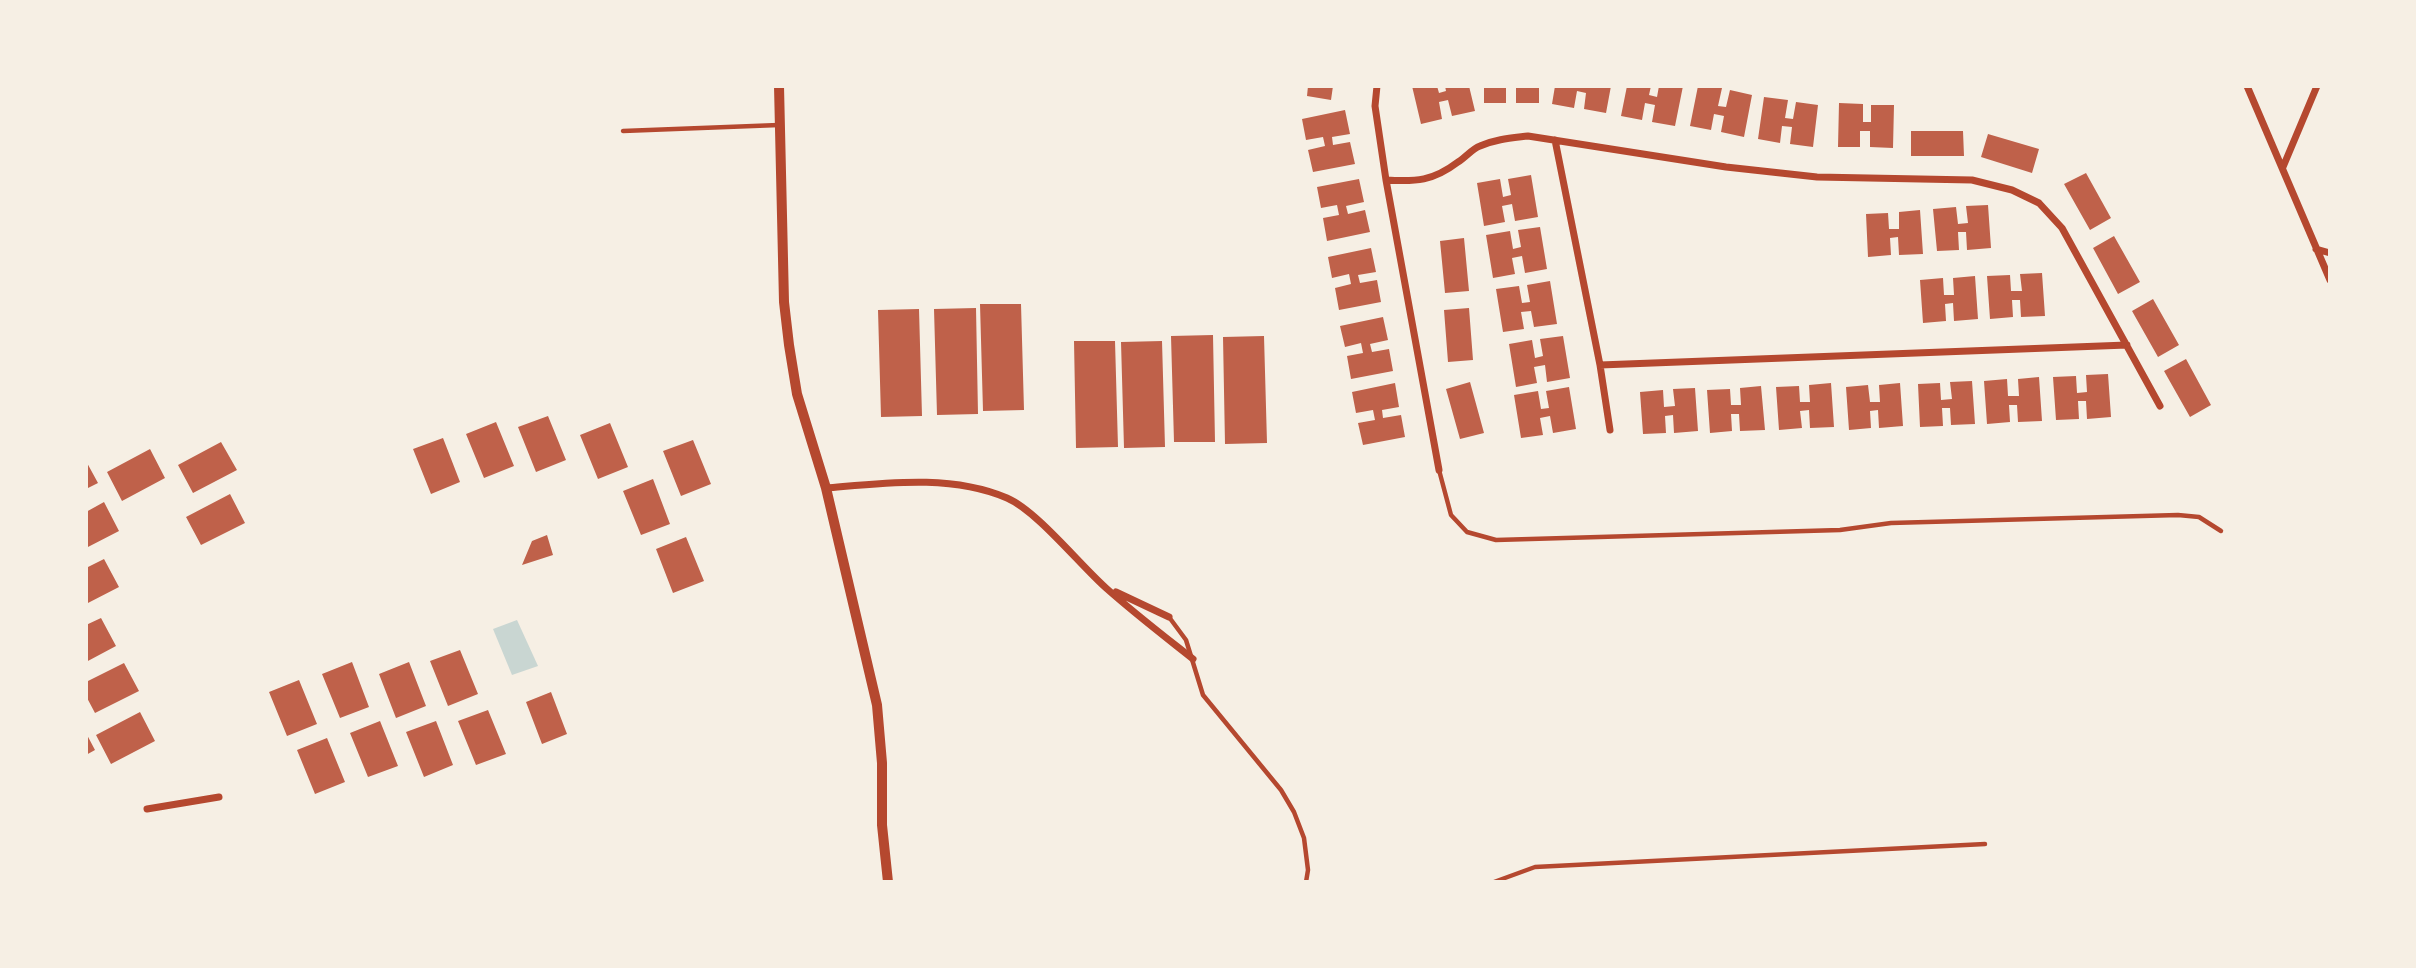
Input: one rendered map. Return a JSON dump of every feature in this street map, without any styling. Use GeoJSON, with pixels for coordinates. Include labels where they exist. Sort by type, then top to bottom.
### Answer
{"type":"FeatureCollection","features":[{"type":"Feature","properties":{"kind":"street"},"geometry":{"type":"LineString","coordinates":[[779,86],[784,302],[789,345],[797,394],[826,488],[877,705],[882,763],[882,825],[888,882]]}},
{"type":"Feature","properties":{"kind":"street"},"geometry":{"type":"LineString","coordinates":[[1377,86],[1375,106],[1386,180],[1439,470]]}},
{"type":"Feature","properties":{"kind":"street"},"geometry":{"type":"LineString","coordinates":[[2247,86],[2330,280]]}},
{"type":"Feature","properties":{"kind":"street"},"geometry":{"type":"LineString","coordinates":[[2283,167],[2317,86]]}},
{"type":"Feature","properties":{"kind":"street"},"geometry":{"type":"LineString","coordinates":[[1386,180],[1413,181],[1431,178],[1457,163],[1477,146],[1499,139],[1528,136],[1726,167],[1804,176],[1972,180],[2012,190],[2039,203],[2063,228],[2160,406]]}},
{"type":"Feature","properties":{"kind":"street"},"geometry":{"type":"LineString","coordinates":[[1555,141],[1600,365],[1610,430]]}},
{"type":"Feature","properties":{"kind":"street"},"geometry":{"type":"LineString","coordinates":[[2316,249],[2330,253]]}},
{"type":"Feature","properties":{"kind":"street"},"geometry":{"type":"LineString","coordinates":[[1600,365],[2127,345]]}},
{"type":"Feature","properties":{"kind":"street"},"geometry":{"type":"LineString","coordinates":[[826,488],[895,482],[961,485],[1010,499],[1030,514],[1106,588],[1193,659]]}},
{"type":"Feature","properties":{"kind":"street"},"geometry":{"type":"LineString","coordinates":[[1106,588],[1169,617]]}},
{"type":"Feature","properties":{"kind":"street"},"geometry":{"type":"LineString","coordinates":[[147,809],[219,797]]}},
{"type":"Feature","properties":{"kind":"lane"},"geometry":{"type":"LineString","coordinates":[[623,131],[780,125]]}},
{"type":"Feature","properties":{"kind":"lane"},"geometry":{"type":"LineString","coordinates":[[1439,470],[1451,515],[1467,532],[1496,540],[1840,530],[1891,523],[2178,515],[2199,517],[2221,531]]}},
{"type":"Feature","properties":{"kind":"lane"},"geometry":{"type":"LineString","coordinates":[[1169,617],[1186,640],[1203,695],[1281,790],[1294,812],[1304,838],[1308,870],[1306,882]]}},
{"type":"Feature","properties":{"kind":"lane"},"geometry":{"type":"LineString","coordinates":[[1494,882],[1535,867],[1985,844]]}},
{"type":"Feature","properties":{"kind":"shaded area"},"geometry":{"type":"Polygon","coordinates":[[[517,620],[538,666],[512,675],[493,629],[517,620]]]}},
{"type":"Feature","properties":{"kind":"building"},"geometry":{"type":"Polygon","coordinates":[[[1308,86],[1333,86],[1331,100],[1307,96],[1308,86]]]}},
{"type":"Feature","properties":{"kind":"building"},"geometry":{"type":"Polygon","coordinates":[[[1412,86],[1437,86],[1439,93],[1446,91],[1445,86],[1469,86],[1475,111],[1452,116],[1448,100],[1439,102],[1442,119],[1421,124],[1412,86]]]}},
{"type":"Feature","properties":{"kind":"building"},"geometry":{"type":"Polygon","coordinates":[[[1484,86],[1506,86],[1506,103],[1484,103],[1484,86]]]}},
{"type":"Feature","properties":{"kind":"building"},"geometry":{"type":"Polygon","coordinates":[[[1516,86],[1539,86],[1539,103],[1516,103],[1516,86]]]}},
{"type":"Feature","properties":{"kind":"building"},"geometry":{"type":"Polygon","coordinates":[[[1555,86],[1611,86],[1606,113],[1584,109],[1586,93],[1577,91],[1574,108],[1552,104],[1555,86]]]}},
{"type":"Feature","properties":{"kind":"building"},"geometry":{"type":"Polygon","coordinates":[[[1627,86],[1651,86],[1649,95],[1657,97],[1659,86],[1683,86],[1675,126],[1652,122],[1655,105],[1645,103],[1642,120],[1621,116],[1627,86]]]}},
{"type":"Feature","properties":{"kind":"building"},"geometry":{"type":"Polygon","coordinates":[[[1698,86],[1722,88],[1718,106],[1726,107],[1730,90],[1752,95],[1744,137],[1721,132],[1724,116],[1714,114],[1711,130],[1690,126],[1698,86]]]}},
{"type":"Feature","properties":{"kind":"building"},"geometry":{"type":"Polygon","coordinates":[[[1764,97],[1788,100],[1785,118],[1793,119],[1796,102],[1818,105],[1813,147],[1790,144],[1792,127],[1782,126],[1780,143],[1758,139],[1764,97]]]}},
{"type":"Feature","properties":{"kind":"building"},"geometry":{"type":"Polygon","coordinates":[[[1839,103],[1863,104],[1863,122],[1871,122],[1871,105],[1894,105],[1893,148],[1870,147],[1870,131],[1860,131],[1860,147],[1838,147],[1839,103]]]}},
{"type":"Feature","properties":{"kind":"building"},"geometry":{"type":"Polygon","coordinates":[[[1345,110],[1350,134],[1332,137],[1333,145],[1350,142],[1355,164],[1313,172],[1308,150],[1325,146],[1323,137],[1306,140],[1302,119],[1345,110]]]}},
{"type":"Feature","properties":{"kind":"building"},"geometry":{"type":"Polygon","coordinates":[[[1911,131],[1963,131],[1964,156],[1911,156],[1911,131]]]}},
{"type":"Feature","properties":{"kind":"building"},"geometry":{"type":"Polygon","coordinates":[[[1988,134],[2039,149],[2032,173],[1981,157],[1988,134]]]}},
{"type":"Feature","properties":{"kind":"building"},"geometry":{"type":"Polygon","coordinates":[[[2086,173],[2111,218],[2090,230],[2064,184],[2086,173]]]}},
{"type":"Feature","properties":{"kind":"building"},"geometry":{"type":"Polygon","coordinates":[[[1531,175],[1538,217],[1515,221],[1512,204],[1502,206],[1505,222],[1484,226],[1477,183],[1500,179],[1503,197],[1511,195],[1508,179],[1531,175]]]}},
{"type":"Feature","properties":{"kind":"building"},"geometry":{"type":"Polygon","coordinates":[[[1359,179],[1364,202],[1346,206],[1348,214],[1365,210],[1370,232],[1327,241],[1323,218],[1339,215],[1337,205],[1321,208],[1317,187],[1359,179]]]}},
{"type":"Feature","properties":{"kind":"building"},"geometry":{"type":"Polygon","coordinates":[[[1988,205],[1991,248],[1967,250],[1966,232],[1958,232],[1959,250],[1937,251],[1933,209],[1956,207],[1958,224],[1968,223],[1966,206],[1988,205]]]}},
{"type":"Feature","properties":{"kind":"building"},"geometry":{"type":"Polygon","coordinates":[[[1920,210],[1923,254],[1899,255],[1898,237],[1890,238],[1891,255],[1868,257],[1866,214],[1888,213],[1889,229],[1899,229],[1899,212],[1920,210]]]}},
{"type":"Feature","properties":{"kind":"building"},"geometry":{"type":"Polygon","coordinates":[[[1540,227],[1547,269],[1525,273],[1522,256],[1512,258],[1515,274],[1493,278],[1486,235],[1510,231],[1513,249],[1521,247],[1518,230],[1540,227]]]}},
{"type":"Feature","properties":{"kind":"building"},"geometry":{"type":"Polygon","coordinates":[[[2114,236],[2140,282],[2118,294],[2093,248],[2114,236]]]}},
{"type":"Feature","properties":{"kind":"building"},"geometry":{"type":"Polygon","coordinates":[[[1464,238],[1469,291],[1445,293],[1440,241],[1464,238]]]}},
{"type":"Feature","properties":{"kind":"building"},"geometry":{"type":"Polygon","coordinates":[[[1371,248],[1376,272],[1358,275],[1360,283],[1377,280],[1381,302],[1339,310],[1335,288],[1351,284],[1349,274],[1332,278],[1328,257],[1371,248]]]}},
{"type":"Feature","properties":{"kind":"building"},"geometry":{"type":"Polygon","coordinates":[[[2042,273],[2045,316],[2021,317],[2020,300],[2012,300],[2013,317],[1990,319],[1987,276],[2010,275],[2011,291],[2022,291],[2020,274],[2042,273]]]}},
{"type":"Feature","properties":{"kind":"building"},"geometry":{"type":"Polygon","coordinates":[[[1975,276],[1978,319],[1954,321],[1953,303],[1945,304],[1946,321],[1923,323],[1920,280],[1943,278],[1944,295],[1954,295],[1953,278],[1975,276]]]}},
{"type":"Feature","properties":{"kind":"building"},"geometry":{"type":"Polygon","coordinates":[[[1550,281],[1557,324],[1534,327],[1531,311],[1521,312],[1524,329],[1503,332],[1496,289],[1519,286],[1522,303],[1530,302],[1527,285],[1550,281]]]}},
{"type":"Feature","properties":{"kind":"building"},"geometry":{"type":"Polygon","coordinates":[[[2153,299],[2179,345],[2158,357],[2132,311],[2153,299]]]}},
{"type":"Feature","properties":{"kind":"building"},"geometry":{"type":"Polygon","coordinates":[[[980,304],[1021,304],[1024,410],[983,411],[980,304]]]}},
{"type":"Feature","properties":{"kind":"building"},"geometry":{"type":"Polygon","coordinates":[[[976,308],[978,414],[937,415],[934,309],[976,308]]]}},
{"type":"Feature","properties":{"kind":"building"},"geometry":{"type":"Polygon","coordinates":[[[1469,308],[1473,360],[1448,362],[1444,310],[1469,308]]]}},
{"type":"Feature","properties":{"kind":"building"},"geometry":{"type":"Polygon","coordinates":[[[919,309],[922,416],[881,417],[878,310],[919,309]]]}},
{"type":"Feature","properties":{"kind":"building"},"geometry":{"type":"Polygon","coordinates":[[[1383,317],[1388,340],[1370,344],[1372,352],[1389,349],[1393,371],[1351,379],[1347,356],[1363,353],[1361,343],[1345,347],[1340,326],[1383,317]]]}},
{"type":"Feature","properties":{"kind":"building"},"geometry":{"type":"Polygon","coordinates":[[[1213,335],[1215,442],[1174,442],[1171,336],[1213,335]]]}},
{"type":"Feature","properties":{"kind":"building"},"geometry":{"type":"Polygon","coordinates":[[[1264,336],[1267,443],[1225,444],[1223,337],[1264,336]]]}},
{"type":"Feature","properties":{"kind":"building"},"geometry":{"type":"Polygon","coordinates":[[[1563,336],[1570,378],[1547,382],[1545,365],[1534,367],[1537,383],[1516,387],[1509,344],[1532,340],[1535,358],[1543,356],[1540,339],[1563,336]]]}},
{"type":"Feature","properties":{"kind":"building"},"geometry":{"type":"Polygon","coordinates":[[[1074,341],[1115,341],[1118,447],[1076,448],[1074,341]]]}},
{"type":"Feature","properties":{"kind":"building"},"geometry":{"type":"Polygon","coordinates":[[[1162,341],[1165,447],[1124,448],[1121,342],[1162,341]]]}},
{"type":"Feature","properties":{"kind":"building"},"geometry":{"type":"Polygon","coordinates":[[[2186,359],[2211,405],[2190,417],[2164,371],[2186,359]]]}},
{"type":"Feature","properties":{"kind":"building"},"geometry":{"type":"Polygon","coordinates":[[[2108,374],[2111,417],[2087,419],[2086,401],[2078,401],[2079,419],[2056,420],[2053,377],[2076,376],[2077,393],[2087,392],[2086,375],[2108,374]]]}},
{"type":"Feature","properties":{"kind":"building"},"geometry":{"type":"Polygon","coordinates":[[[2039,377],[2042,421],[2018,422],[2017,405],[2009,405],[2010,422],[1987,424],[1984,381],[2007,379],[2008,396],[2019,396],[2018,379],[2039,377]]]}},
{"type":"Feature","properties":{"kind":"building"},"geometry":{"type":"Polygon","coordinates":[[[1972,381],[1975,424],[1951,425],[1950,408],[1942,408],[1943,426],[1920,427],[1918,384],[1940,383],[1941,400],[1952,399],[1950,382],[1972,381]]]}},
{"type":"Feature","properties":{"kind":"building"},"geometry":{"type":"Polygon","coordinates":[[[1470,382],[1484,433],[1460,439],[1446,389],[1470,382]]]}},
{"type":"Feature","properties":{"kind":"building"},"geometry":{"type":"Polygon","coordinates":[[[1395,383],[1399,407],[1382,410],[1383,418],[1401,415],[1405,437],[1363,445],[1358,423],[1375,420],[1373,410],[1356,413],[1352,392],[1395,383]]]}},
{"type":"Feature","properties":{"kind":"building"},"geometry":{"type":"Polygon","coordinates":[[[1831,383],[1834,427],[1810,428],[1809,410],[1800,411],[1802,428],[1779,430],[1776,387],[1799,386],[1800,402],[1810,402],[1809,385],[1831,383]]]}},
{"type":"Feature","properties":{"kind":"building"},"geometry":{"type":"Polygon","coordinates":[[[1900,383],[1903,426],[1879,428],[1878,410],[1870,411],[1871,428],[1849,430],[1846,387],[1868,385],[1870,402],[1880,402],[1879,385],[1900,383]]]}},
{"type":"Feature","properties":{"kind":"building"},"geometry":{"type":"Polygon","coordinates":[[[1761,386],[1765,430],[1740,431],[1739,414],[1731,414],[1732,431],[1710,433],[1707,390],[1730,389],[1731,405],[1741,405],[1740,388],[1761,386]]]}},
{"type":"Feature","properties":{"kind":"building"},"geometry":{"type":"Polygon","coordinates":[[[1569,387],[1576,429],[1553,433],[1550,416],[1540,418],[1543,435],[1521,438],[1514,395],[1538,391],[1541,409],[1549,408],[1546,391],[1569,387]]]}},
{"type":"Feature","properties":{"kind":"building"},"geometry":{"type":"Polygon","coordinates":[[[1695,388],[1698,431],[1674,433],[1673,415],[1665,416],[1666,433],[1643,434],[1640,392],[1663,390],[1664,407],[1675,406],[1673,389],[1695,388]]]}},
{"type":"Feature","properties":{"kind":"building"},"geometry":{"type":"Polygon","coordinates":[[[548,416],[566,460],[536,472],[518,427],[548,416]]]}},
{"type":"Feature","properties":{"kind":"building"},"geometry":{"type":"Polygon","coordinates":[[[496,422],[514,466],[484,478],[466,434],[496,422]]]}},
{"type":"Feature","properties":{"kind":"building"},"geometry":{"type":"Polygon","coordinates":[[[610,423],[628,467],[598,479],[580,435],[610,423]]]}},
{"type":"Feature","properties":{"kind":"building"},"geometry":{"type":"Polygon","coordinates":[[[443,438],[460,482],[431,494],[413,449],[443,438]]]}},
{"type":"Feature","properties":{"kind":"building"},"geometry":{"type":"Polygon","coordinates":[[[693,440],[711,484],[681,496],[663,451],[693,440]]]}},
{"type":"Feature","properties":{"kind":"building"},"geometry":{"type":"Polygon","coordinates":[[[221,442],[237,470],[193,493],[178,465],[221,442]]]}},
{"type":"Feature","properties":{"kind":"building"},"geometry":{"type":"Polygon","coordinates":[[[150,449],[165,478],[122,501],[107,472],[150,449]]]}},
{"type":"Feature","properties":{"kind":"building"},"geometry":{"type":"Polygon","coordinates":[[[86,461],[98,483],[86,489],[86,461]]]}},
{"type":"Feature","properties":{"kind":"building"},"geometry":{"type":"Polygon","coordinates":[[[653,479],[670,524],[641,535],[623,491],[653,479]]]}},
{"type":"Feature","properties":{"kind":"building"},"geometry":{"type":"Polygon","coordinates":[[[230,494],[245,523],[201,545],[186,517],[230,494]]]}},
{"type":"Feature","properties":{"kind":"building"},"geometry":{"type":"Polygon","coordinates":[[[104,502],[119,531],[86,548],[86,512],[104,502]]]}},
{"type":"Feature","properties":{"kind":"building"},"geometry":{"type":"Polygon","coordinates":[[[547,535],[553,555],[522,565],[532,541],[547,535]]]}},
{"type":"Feature","properties":{"kind":"building"},"geometry":{"type":"Polygon","coordinates":[[[686,537],[704,581],[673,593],[656,549],[686,537]]]}},
{"type":"Feature","properties":{"kind":"building"},"geometry":{"type":"Polygon","coordinates":[[[104,559],[119,587],[86,604],[86,568],[104,559]]]}},
{"type":"Feature","properties":{"kind":"building"},"geometry":{"type":"Polygon","coordinates":[[[101,618],[116,646],[86,662],[86,625],[101,618]]]}},
{"type":"Feature","properties":{"kind":"building"},"geometry":{"type":"Polygon","coordinates":[[[460,650],[478,694],[448,706],[430,661],[460,650]]]}},
{"type":"Feature","properties":{"kind":"building"},"geometry":{"type":"Polygon","coordinates":[[[352,662],[369,707],[340,718],[322,674],[352,662]]]}},
{"type":"Feature","properties":{"kind":"building"},"geometry":{"type":"Polygon","coordinates":[[[409,662],[426,706],[396,718],[379,674],[409,662]]]}},
{"type":"Feature","properties":{"kind":"building"},"geometry":{"type":"Polygon","coordinates":[[[124,663],[139,691],[95,713],[86,696],[86,682],[124,663]]]}},
{"type":"Feature","properties":{"kind":"building"},"geometry":{"type":"Polygon","coordinates":[[[299,680],[317,724],[287,736],[269,692],[299,680]]]}},
{"type":"Feature","properties":{"kind":"building"},"geometry":{"type":"Polygon","coordinates":[[[551,692],[567,734],[542,744],[526,702],[551,692]]]}},
{"type":"Feature","properties":{"kind":"building"},"geometry":{"type":"Polygon","coordinates":[[[488,710],[506,754],[476,765],[458,721],[488,710]]]}},
{"type":"Feature","properties":{"kind":"building"},"geometry":{"type":"Polygon","coordinates":[[[140,712],[155,741],[111,764],[96,735],[140,712]]]}},
{"type":"Feature","properties":{"kind":"building"},"geometry":{"type":"Polygon","coordinates":[[[380,721],[398,766],[368,777],[350,733],[380,721]]]}},
{"type":"Feature","properties":{"kind":"building"},"geometry":{"type":"Polygon","coordinates":[[[436,721],[453,765],[424,777],[406,732],[436,721]]]}},
{"type":"Feature","properties":{"kind":"building"},"geometry":{"type":"Polygon","coordinates":[[[86,733],[95,750],[86,755],[86,733]]]}},
{"type":"Feature","properties":{"kind":"building"},"geometry":{"type":"Polygon","coordinates":[[[327,738],[345,782],[315,794],[297,750],[327,738]]]}}]}
